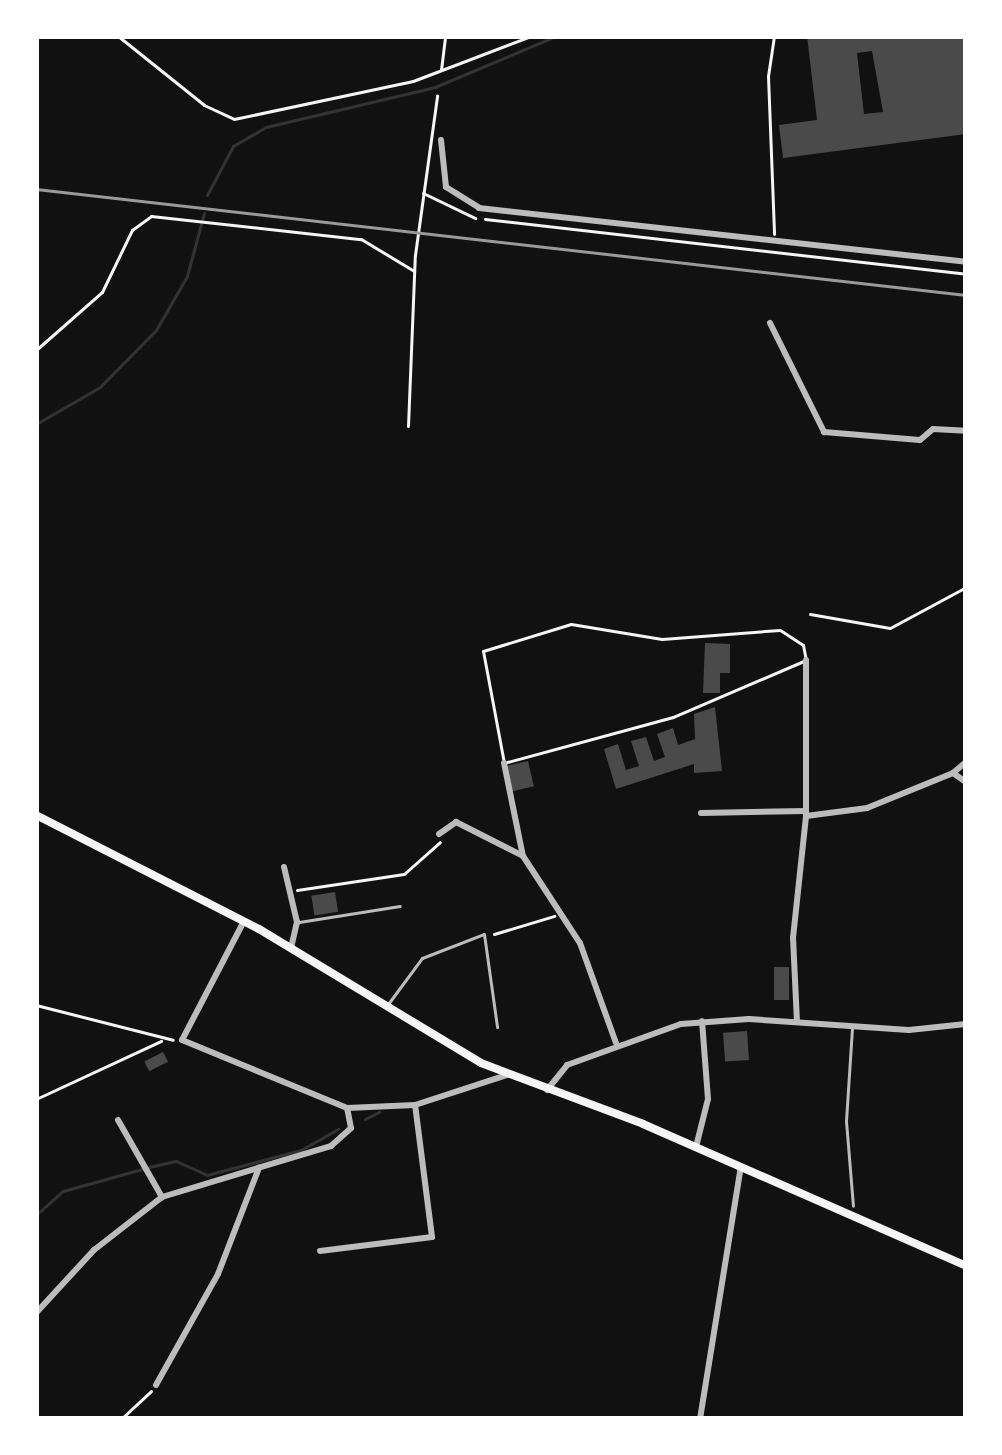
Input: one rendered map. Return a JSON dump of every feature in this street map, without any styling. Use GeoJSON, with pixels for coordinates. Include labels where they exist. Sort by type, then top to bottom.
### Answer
{"type":"FeatureCollection","features":[{"type":"Feature","properties":{"kind":"main road"},"geometry":{"type":"LineString","coordinates":[[36,815],[244,921],[507,1075],[696,1147],[966,1266]]}},
{"type":"Feature","properties":{"kind":"street"},"geometry":{"type":"LineString","coordinates":[[441,140],[441,176],[469,206],[966,262]]}},
{"type":"Feature","properties":{"kind":"street"},"geometry":{"type":"LineString","coordinates":[[770,323],[824,432],[920,440],[933,429],[966,431]]}},
{"type":"Feature","properties":{"kind":"street"},"geometry":{"type":"LineString","coordinates":[[797,1022],[793,938],[806,813],[806,660]]}},
{"type":"Feature","properties":{"kind":"street"},"geometry":{"type":"LineString","coordinates":[[700,812],[867,808],[953,773],[966,762]]}},
{"type":"Feature","properties":{"kind":"street"},"geometry":{"type":"LineString","coordinates":[[504,764],[523,856],[588,961],[616,1043]]}},
{"type":"Feature","properties":{"kind":"street"},"geometry":{"type":"LineString","coordinates":[[953,773],[966,782]]}},
{"type":"Feature","properties":{"kind":"street"},"geometry":{"type":"LineString","coordinates":[[440,834],[456,822],[523,856]]}},
{"type":"Feature","properties":{"kind":"street"},"geometry":{"type":"LineString","coordinates":[[284,867],[297,922],[291,947]]}},
{"type":"Feature","properties":{"kind":"street"},"geometry":{"type":"LineString","coordinates":[[244,921],[182,1040],[347,1108],[392,1100],[415,1106],[507,1075]]}},
{"type":"Feature","properties":{"kind":"street"},"geometry":{"type":"LineString","coordinates":[[696,1147],[708,1099],[702,1021]]}},
{"type":"Feature","properties":{"kind":"street"},"geometry":{"type":"LineString","coordinates":[[547,1090],[560,1070],[616,1043],[702,1021],[966,1024]]}},
{"type":"Feature","properties":{"kind":"street"},"geometry":{"type":"LineString","coordinates":[[320,1252],[432,1237],[415,1106]]}},
{"type":"Feature","properties":{"kind":"street"},"geometry":{"type":"LineString","coordinates":[[36,1313],[94,1250],[162,1197],[345,1139],[347,1108]]}},
{"type":"Feature","properties":{"kind":"street"},"geometry":{"type":"LineString","coordinates":[[118,1120],[162,1197]]}},
{"type":"Feature","properties":{"kind":"street"},"geometry":{"type":"LineString","coordinates":[[700,1419],[741,1167]]}},
{"type":"Feature","properties":{"kind":"street"},"geometry":{"type":"LineString","coordinates":[[156,1385],[218,1274],[259,1168]]}},
{"type":"Feature","properties":{"kind":"lane"},"geometry":{"type":"LineString","coordinates":[[297,922],[400,906]]}},
{"type":"Feature","properties":{"kind":"lane"},"geometry":{"type":"LineString","coordinates":[[388,1004],[422,958],[484,936],[497,1028]]}},
{"type":"Feature","properties":{"kind":"lane"},"geometry":{"type":"LineString","coordinates":[[852,1026],[846,1121],[853,1206]]}},
{"type":"Feature","properties":{"kind":"path"},"geometry":{"type":"LineString","coordinates":[[118,36],[204,105],[234,119],[378,91],[441,73],[532,36]]}},
{"type":"Feature","properties":{"kind":"path"},"geometry":{"type":"LineString","coordinates":[[441,73],[445,36]]}},
{"type":"Feature","properties":{"kind":"path"},"geometry":{"type":"LineString","coordinates":[[774,36],[768,76],[776,254]]}},
{"type":"Feature","properties":{"kind":"path"},"geometry":{"type":"LineString","coordinates":[[408,426],[414,271],[436,95]]}},
{"type":"Feature","properties":{"kind":"path"},"geometry":{"type":"LineString","coordinates":[[423,193],[472,218],[966,274]]}},
{"type":"Feature","properties":{"kind":"path"},"geometry":{"type":"LineString","coordinates":[[36,350],[102,292],[141,220],[196,220],[362,239],[414,271]]}},
{"type":"Feature","properties":{"kind":"path"},"geometry":{"type":"LineString","coordinates":[[810,614],[890,628],[966,587]]}},
{"type":"Feature","properties":{"kind":"path"},"geometry":{"type":"LineString","coordinates":[[571,624],[662,639],[763,627],[792,635],[806,660],[674,717],[504,764],[483,651],[571,624]]}},
{"type":"Feature","properties":{"kind":"path"},"geometry":{"type":"LineString","coordinates":[[289,891],[404,874],[440,846],[440,834]]}},
{"type":"Feature","properties":{"kind":"path"},"geometry":{"type":"LineString","coordinates":[[484,936],[561,913]]}},
{"type":"Feature","properties":{"kind":"path"},"geometry":{"type":"LineString","coordinates":[[36,1006],[163,1040],[182,1040]]}},
{"type":"Feature","properties":{"kind":"path"},"geometry":{"type":"LineString","coordinates":[[36,1099],[163,1040]]}},
{"type":"Feature","properties":{"kind":"path"},"geometry":{"type":"LineString","coordinates":[[121,1419],[156,1385]]}},
{"type":"Feature","properties":{"kind":"building"},"geometry":{"type":"Polygon","coordinates":[[[807,36],[966,36],[966,134],[783,158],[779,125],[817,120],[807,36]],[[872,51],[857,53],[864,114],[883,112],[872,51]]]}},
{"type":"Feature","properties":{"kind":"building"},"geometry":{"type":"Polygon","coordinates":[[[705,643],[730,644],[730,673],[720,673],[720,693],[703,693],[705,643]]]}},
{"type":"Feature","properties":{"kind":"building"},"geometry":{"type":"Polygon","coordinates":[[[715,707],[722,771],[694,773],[694,764],[616,789],[604,749],[618,744],[626,770],[639,766],[631,741],[646,737],[654,761],[665,757],[657,734],[673,728],[678,745],[695,739],[694,714],[715,707]]]}},
{"type":"Feature","properties":{"kind":"building"},"geometry":{"type":"Polygon","coordinates":[[[528,761],[534,786],[511,792],[506,766],[528,761]]]}},
{"type":"Feature","properties":{"kind":"building"},"geometry":{"type":"Polygon","coordinates":[[[335,892],[338,912],[314,916],[311,896],[335,892]]]}},
{"type":"Feature","properties":{"kind":"building"},"geometry":{"type":"Polygon","coordinates":[[[774,967],[789,967],[789,1000],[774,1000],[774,967]]]}},
{"type":"Feature","properties":{"kind":"building"},"geometry":{"type":"Polygon","coordinates":[[[747,1031],[749,1060],[725,1062],[723,1033],[747,1031]]]}},
{"type":"Feature","properties":{"kind":"building"},"geometry":{"type":"Polygon","coordinates":[[[163,1052],[168,1062],[149,1071],[144,1062],[163,1052]]]}},
{"type":"Feature","properties":{"kind":"waterway"},"geometry":{"type":"LineString","coordinates":[[207,195],[233,146],[266,127],[435,87],[556,36]]}},
{"type":"Feature","properties":{"kind":"waterway"},"geometry":{"type":"LineString","coordinates":[[36,424],[100,387],[156,330],[187,276],[204,213]]}},
{"type":"Feature","properties":{"kind":"waterway"},"geometry":{"type":"LineString","coordinates":[[365,1119],[379,1112]]}},
{"type":"Feature","properties":{"kind":"waterway"},"geometry":{"type":"LineString","coordinates":[[149,1167],[176,1161],[207,1175],[301,1150],[338,1129]]}},
{"type":"Feature","properties":{"kind":"waterway"},"geometry":{"type":"LineString","coordinates":[[36,1215],[63,1191],[142,1169]]}},
{"type":"Feature","properties":{"kind":"railway"},"geometry":{"type":"LineString","coordinates":[[36,189],[966,295]]}}]}
